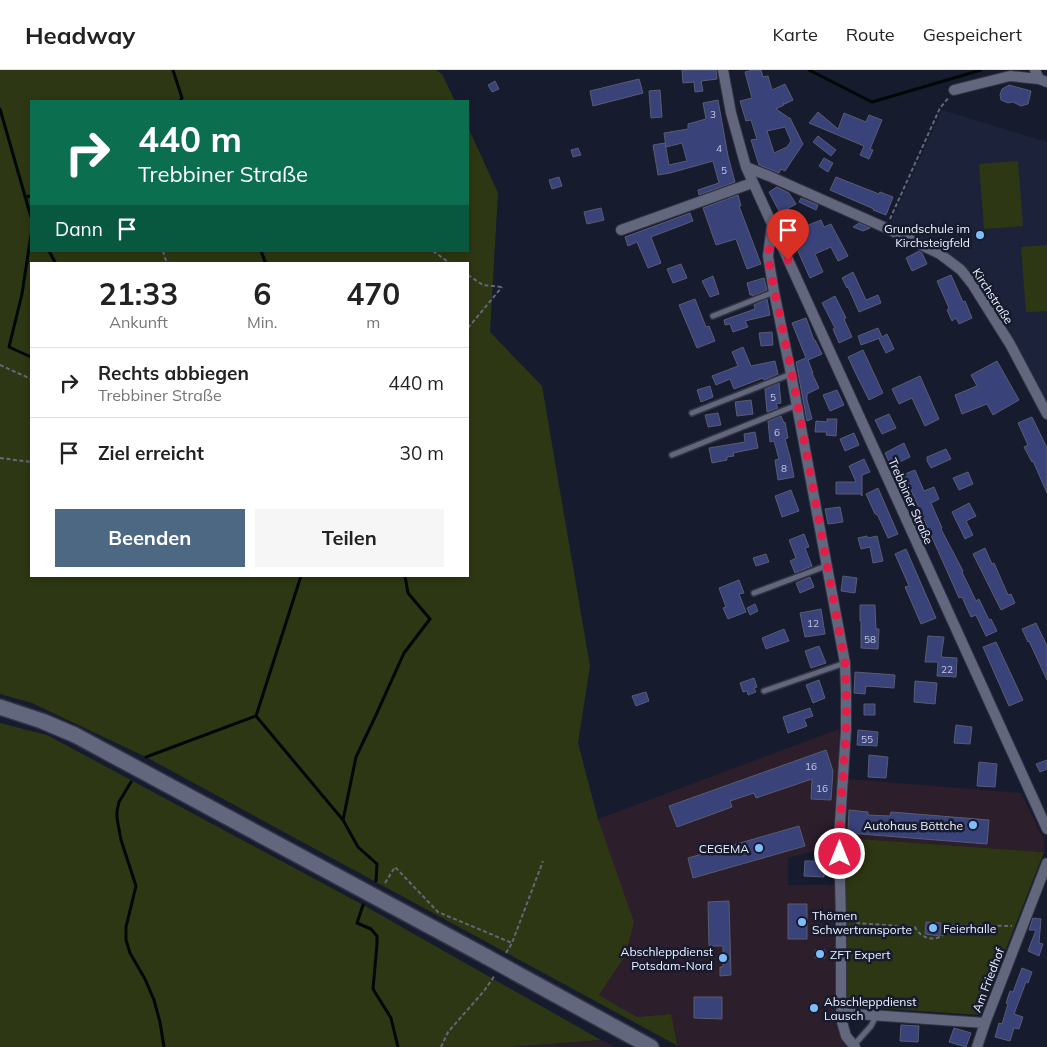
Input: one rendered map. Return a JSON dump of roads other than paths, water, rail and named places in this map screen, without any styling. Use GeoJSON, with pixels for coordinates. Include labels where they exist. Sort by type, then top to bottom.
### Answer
{"type":"FeatureCollection","features":[{"type":"Feature","properties":{"kind":"main road"},"geometry":{"type":"LineString","coordinates":[[0,708],[42,720],[76,735],[651,1047]]}},
{"type":"Feature","properties":{"kind":"street","name":"Trebbiner Straße"},"geometry":{"type":"LineString","coordinates":[[723,70],[731,113],[752,183],[1047,829]]}},
{"type":"Feature","properties":{"kind":"street"},"geometry":{"type":"LineString","coordinates":[[954,90],[1010,76],[1040,77]]}},
{"type":"Feature","properties":{"kind":"street","name":"Kirchstraße"},"geometry":{"type":"LineString","coordinates":[[746,168],[769,176],[886,228],[940,254],[961,270],[974,285],[1010,344],[1047,414]]}},
{"type":"Feature","properties":{"kind":"street"},"geometry":{"type":"LineString","coordinates":[[621,230],[752,183]]}},
{"type":"Feature","properties":{"kind":"street"},"geometry":{"type":"LineString","coordinates":[[772,224],[768,256],[792,374],[845,663],[846,730],[840,839],[842,1022],[846,1036],[854,1046]]}},
{"type":"Feature","properties":{"kind":"street","name":"Am Friedhof"},"geometry":{"type":"LineString","coordinates":[[977,1047],[1047,863]]}},
{"type":"Feature","properties":{"kind":"street","name":"Am Friedhof"},"geometry":{"type":"LineString","coordinates":[[842,1013],[985,1023]]}},
{"type":"Feature","properties":{"kind":"lane"},"geometry":{"type":"LineString","coordinates":[[713,316],[774,292]]}},
{"type":"Feature","properties":{"kind":"lane"},"geometry":{"type":"LineString","coordinates":[[692,414],[792,374]]}},
{"type":"Feature","properties":{"kind":"lane"},"geometry":{"type":"LineString","coordinates":[[672,454],[797,405]]}},
{"type":"Feature","properties":{"kind":"lane"},"geometry":{"type":"LineString","coordinates":[[754,593],[826,566]]}},
{"type":"Feature","properties":{"kind":"lane"},"geometry":{"type":"LineString","coordinates":[[764,691],[845,663]]}},
{"type":"Feature","properties":{"kind":"lane"},"geometry":{"type":"LineString","coordinates":[[854,1046],[871,1026],[876,1016]]}},
{"type":"Feature","properties":{"kind":"waterway"},"geometry":{"type":"LineString","coordinates":[[173,70],[182,98],[181,100]]}},
{"type":"Feature","properties":{"kind":"waterway"},"geometry":{"type":"LineString","coordinates":[[809,70],[872,102],[981,70]]}},
{"type":"Feature","properties":{"kind":"waterway"},"geometry":{"type":"LineString","coordinates":[[0,109],[30,214]]}},
{"type":"Feature","properties":{"kind":"waterway"},"geometry":{"type":"LineString","coordinates":[[25,197],[30,196]]}},
{"type":"Feature","properties":{"kind":"waterway"},"geometry":{"type":"LineString","coordinates":[[30,242],[22,294],[9,347],[30,357]]}},
{"type":"Feature","properties":{"kind":"waterway"},"geometry":{"type":"LineString","coordinates":[[50,252],[55,262]]}},
{"type":"Feature","properties":{"kind":"waterway"},"geometry":{"type":"LineString","coordinates":[[261,252],[265,262]]}},
{"type":"Feature","properties":{"kind":"waterway"},"geometry":{"type":"LineString","coordinates":[[301,577],[256,716],[343,820]]}},
{"type":"Feature","properties":{"kind":"waterway"},"geometry":{"type":"LineString","coordinates":[[376,881],[377,864],[358,847],[343,820],[356,757],[404,653],[430,619],[408,593],[405,577]]}},
{"type":"Feature","properties":{"kind":"waterway"},"geometry":{"type":"LineString","coordinates":[[146,757],[256,716]]}},
{"type":"Feature","properties":{"kind":"waterway"},"geometry":{"type":"LineString","coordinates":[[131,782],[119,802],[117,811],[121,840],[136,886],[126,927],[126,940],[130,953],[145,979],[154,1000],[164,1047]]}},
{"type":"Feature","properties":{"kind":"waterway"},"geometry":{"type":"LineString","coordinates":[[363,905],[357,923],[371,929],[377,936],[373,989],[391,1018],[398,1047]]}},
{"type":"Feature","properties":{"kind":"place","name":"Grundschule im Kirchsteigfeld"},"geometry":{"type":"Point","coordinates":[980,235]}},
{"type":"Feature","properties":{"kind":"place","name":"Autohaus Böttche"},"geometry":{"type":"Point","coordinates":[973,825]}},
{"type":"Feature","properties":{"kind":"place","name":"CEGEMA"},"geometry":{"type":"Point","coordinates":[759,848]}},
{"type":"Feature","properties":{"kind":"place","name":"Thömen Schwertransporte"},"geometry":{"type":"Point","coordinates":[802,922]}},
{"type":"Feature","properties":{"kind":"place","name":"Feierhalle"},"geometry":{"type":"Point","coordinates":[933,928]}},
{"type":"Feature","properties":{"kind":"place","name":"ZFT Expert"},"geometry":{"type":"Point","coordinates":[820,954]}},
{"type":"Feature","properties":{"kind":"place","name":"Abschleppdienst Potsdam-Nord"},"geometry":{"type":"Point","coordinates":[723,958]}},
{"type":"Feature","properties":{"kind":"place","name":"Abschleppdienst Lausch"},"geometry":{"type":"Point","coordinates":[814,1008]}}]}
